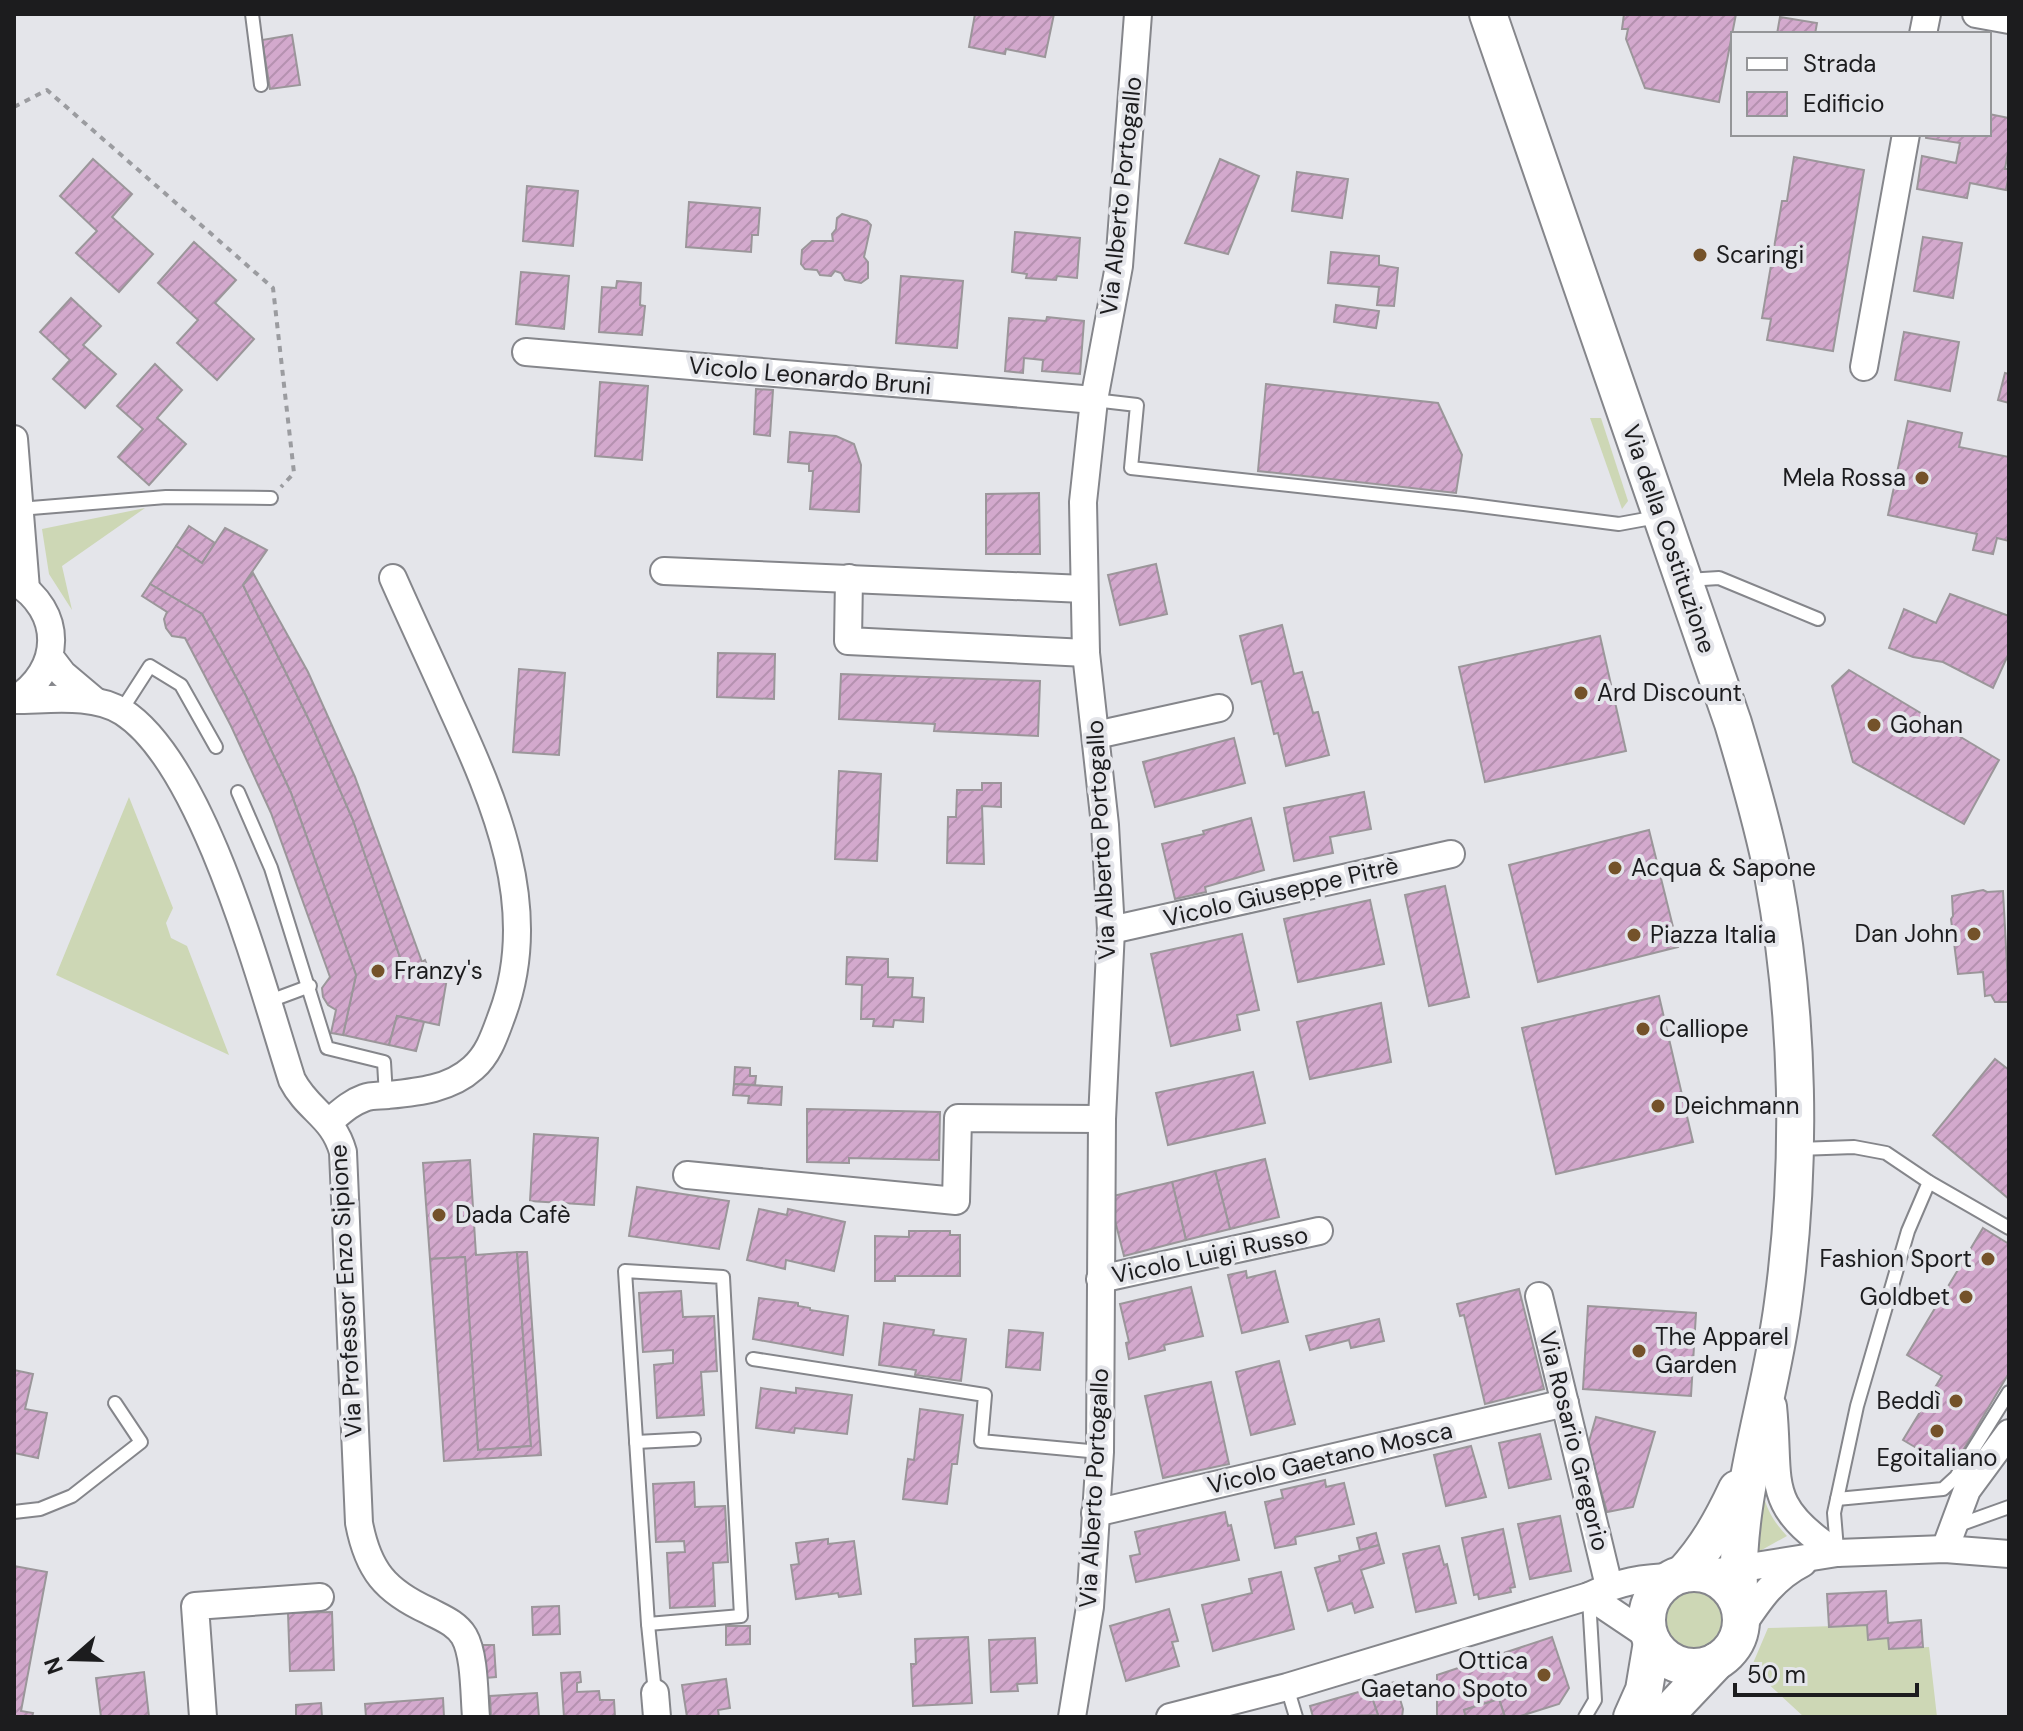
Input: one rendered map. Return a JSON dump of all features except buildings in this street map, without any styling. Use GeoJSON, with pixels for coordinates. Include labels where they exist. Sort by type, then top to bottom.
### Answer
{"type":"FeatureCollection","features":[{"type":"Feature","properties":{"kind":"main road","name":"Via della Costituzione"},"geometry":{"type":"LineString","coordinates":[[1488,14],[1733,723],[1773,877],[1790,1011],[1794,1149],[1783,1303],[1751,1458]]}},
{"type":"Feature","properties":{"kind":"main road"},"geometry":{"type":"LineString","coordinates":[[1700,1574],[1704,1551],[1721,1523],[1751,1458]]}},
{"type":"Feature","properties":{"kind":"main road"},"geometry":{"type":"LineString","coordinates":[[1700,1574],[1751,1458]]}},
{"type":"Feature","properties":{"kind":"main road"},"geometry":{"type":"LineString","coordinates":[[1664,1717],[1736,1641],[1740,1618],[1700,1574]]}},
{"type":"Feature","properties":{"kind":"main road"},"geometry":{"type":"LineString","coordinates":[[1700,1574],[1663,1584],[1648,1608],[1647,1623],[1651,1639],[1660,1652],[1681,1665],[1706,1666],[1717,1661]]}},
{"type":"Feature","properties":{"kind":"main road"},"geometry":{"type":"LineString","coordinates":[[1632,1717],[1644,1690],[1651,1639]]}},
{"type":"Feature","properties":{"kind":"street","name":"Via Alberto Portogallo"},"geometry":{"type":"LineString","coordinates":[[1072,1717],[1090,1607],[1100,1452],[1102,1119],[1111,930],[1105,825],[1086,653],[1083,502],[1094,400],[1119,266],[1138,14]]}},
{"type":"Feature","properties":{"kind":"street"},"geometry":{"type":"LineString","coordinates":[[1976,14],[2009,20]]}},
{"type":"Feature","properties":{"kind":"street"},"geometry":{"type":"LineString","coordinates":[[1864,367],[1906,136]]}},
{"type":"Feature","properties":{"kind":"street","name":"Vicolo Leonardo Bruni"},"geometry":{"type":"LineString","coordinates":[[526,352],[1094,400]]}},
{"type":"Feature","properties":{"kind":"street"},"geometry":{"type":"LineString","coordinates":[[14,439],[20,585],[43,607],[51,631],[50,657],[42,674],[30,689],[14,700]]}},
{"type":"Feature","properties":{"kind":"street"},"geometry":{"type":"LineString","coordinates":[[664,571],[1084,589]]}},
{"type":"Feature","properties":{"kind":"street"},"geometry":{"type":"LineString","coordinates":[[329,1122],[348,1105],[368,1096],[426,1090],[452,1082],[474,1067],[491,1047],[509,999],[518,925],[513,877],[500,822],[472,751],[393,578]]}},
{"type":"Feature","properties":{"kind":"street"},"geometry":{"type":"LineString","coordinates":[[849,578],[848,641],[1086,653]]}},
{"type":"Feature","properties":{"kind":"street"},"geometry":{"type":"LineString","coordinates":[[50,657],[63,674],[95,701]]}},
{"type":"Feature","properties":{"kind":"street"},"geometry":{"type":"LineString","coordinates":[[14,700],[95,701]]}},
{"type":"Feature","properties":{"kind":"street","name":"Via Professor Enzo Sipione"},"geometry":{"type":"LineString","coordinates":[[95,701],[121,711],[149,733],[186,790],[230,885],[292,1080],[299,1094],[329,1122],[338,1135],[343,1152],[358,1507],[363,1543],[381,1580],[393,1591],[452,1622],[464,1636],[470,1651],[476,1717]]}},
{"type":"Feature","properties":{"kind":"street"},"geometry":{"type":"LineString","coordinates":[[1096,735],[1219,708]]}},
{"type":"Feature","properties":{"kind":"street","name":"Vicolo Giuseppe Pitrè"},"geometry":{"type":"LineString","coordinates":[[1111,930],[1451,854]]}},
{"type":"Feature","properties":{"kind":"street"},"geometry":{"type":"LineString","coordinates":[[687,1175],[956,1201],[958,1118],[1102,1119]]}},
{"type":"Feature","properties":{"kind":"street","name":"Vicolo Luigi Russo"},"geometry":{"type":"LineString","coordinates":[[1100,1279],[1319,1231]]}},
{"type":"Feature","properties":{"kind":"street","name":"Via Rosario Gregorio"},"geometry":{"type":"LineString","coordinates":[[1539,1296],[1565,1403],[1599,1591]]}},
{"type":"Feature","properties":{"kind":"street"},"geometry":{"type":"LineString","coordinates":[[1770,1374],[1775,1465],[1782,1499],[1792,1516],[1829,1553]]}},
{"type":"Feature","properties":{"kind":"street","name":"Vicolo Gaetano Mosca"},"geometry":{"type":"LineString","coordinates":[[1095,1513],[1565,1403]]}},
{"type":"Feature","properties":{"kind":"street"},"geometry":{"type":"LineString","coordinates":[[1949,1538],[1967,1490],[2009,1433]]}},
{"type":"Feature","properties":{"kind":"street"},"geometry":{"type":"LineString","coordinates":[[1170,1717],[1287,1687],[1645,1577],[1700,1574],[1949,1538],[2009,1554]]}},
{"type":"Feature","properties":{"kind":"street"},"geometry":{"type":"LineString","coordinates":[[1740,1618],[1788,1570],[1829,1553]]}},
{"type":"Feature","properties":{"kind":"street"},"geometry":{"type":"LineString","coordinates":[[1599,1591],[1651,1639]]}},
{"type":"Feature","properties":{"kind":"street"},"geometry":{"type":"LineString","coordinates":[[203,1717],[195,1606],[320,1597]]}},
{"type":"Feature","properties":{"kind":"lane"},"geometry":{"type":"LineString","coordinates":[[252,14],[261,85]]}},
{"type":"Feature","properties":{"kind":"lane"},"geometry":{"type":"LineString","coordinates":[[1094,400],[1137,405],[1131,468],[1619,524],[1662,517]]}},
{"type":"Feature","properties":{"kind":"lane"},"geometry":{"type":"LineString","coordinates":[[17,517],[166,497],[271,498]]}},
{"type":"Feature","properties":{"kind":"lane"},"geometry":{"type":"LineString","coordinates":[[1683,580],[1719,578],[1818,619]]}},
{"type":"Feature","properties":{"kind":"lane"},"geometry":{"type":"LineString","coordinates":[[121,711],[150,666],[181,685],[216,747]]}},
{"type":"Feature","properties":{"kind":"lane"},"geometry":{"type":"LineString","coordinates":[[238,792],[271,868],[327,1048],[384,1062],[386,1096]]}},
{"type":"Feature","properties":{"kind":"lane"},"geometry":{"type":"LineString","coordinates":[[267,1002],[310,986]]}},
{"type":"Feature","properties":{"kind":"lane"},"geometry":{"type":"LineString","coordinates":[[1794,1149],[1854,1147],[1886,1153],[2009,1228]]}},
{"type":"Feature","properties":{"kind":"lane"},"geometry":{"type":"LineString","coordinates":[[1829,1553],[1834,1513],[1861,1392],[1908,1231],[1929,1182]]}},
{"type":"Feature","properties":{"kind":"lane"},"geometry":{"type":"LineString","coordinates":[[648,1624],[741,1616],[723,1277],[625,1271],[648,1624],[656,1705]]}},
{"type":"Feature","properties":{"kind":"lane"},"geometry":{"type":"LineString","coordinates":[[753,1359],[985,1395],[981,1441],[1100,1452]]}},
{"type":"Feature","properties":{"kind":"lane"},"geometry":{"type":"LineString","coordinates":[[1837,1499],[1943,1489],[1956,1477],[2009,1392]]}},
{"type":"Feature","properties":{"kind":"lane"},"geometry":{"type":"LineString","coordinates":[[14,1512],[40,1509],[72,1496],[141,1442],[115,1403]]}},
{"type":"Feature","properties":{"kind":"lane"},"geometry":{"type":"LineString","coordinates":[[636,1442],[694,1439]]}},
{"type":"Feature","properties":{"kind":"lane"},"geometry":{"type":"LineString","coordinates":[[1949,1538],[2009,1507]]}},
{"type":"Feature","properties":{"kind":"lane"},"geometry":{"type":"LineString","coordinates":[[1585,1717],[1595,1700],[1599,1591]]}},
{"type":"Feature","properties":{"kind":"lane"},"geometry":{"type":"LineString","coordinates":[[1287,1687],[1296,1717]]}},
{"type":"Feature","properties":{"kind":"path"},"geometry":{"type":"LineString","coordinates":[[14,107],[47,90],[273,288],[294,473],[271,498]]}},
{"type":"Feature","properties":{"kind":"green space"},"geometry":{"type":"Polygon","coordinates":[[[1590,418],[1601,418],[1628,501],[1622,509],[1590,418]]]}},
{"type":"Feature","properties":{"kind":"green space"},"geometry":{"type":"Polygon","coordinates":[[[145,508],[62,566],[72,610],[49,574],[42,529],[145,508]]]}},
{"type":"Feature","properties":{"kind":"green space"},"geometry":{"type":"Polygon","coordinates":[[[129,797],[173,908],[166,923],[171,938],[187,946],[229,1055],[56,975],[129,797]]]}},
{"type":"Feature","properties":{"kind":"green space"},"geometry":{"type":"Polygon","coordinates":[[[1763,1493],[1772,1516],[1787,1536],[1749,1557],[1763,1493]]]}},
{"type":"Feature","properties":{"kind":"green space"},"geometry":{"type":"Polygon","coordinates":[[[1689,1591],[1701,1591],[1718,1600],[1725,1611],[1725,1635],[1718,1646],[1701,1655],[1689,1655],[1677,1650],[1668,1641],[1663,1629],[1663,1617],[1668,1605],[1677,1596],[1689,1591]]]}},
{"type":"Feature","properties":{"kind":"green space"},"geometry":{"type":"Polygon","coordinates":[[[1867,1625],[1868,1640],[1888,1638],[1889,1649],[1929,1647],[1937,1717],[1804,1717],[1751,1668],[1768,1628],[1867,1625]]]}},
{"type":"Feature","properties":{"kind":"place","name":"Scaringi"},"geometry":{"type":"Point","coordinates":[1700,255]}},
{"type":"Feature","properties":{"kind":"place","name":"Mela Rossa"},"geometry":{"type":"Point","coordinates":[1922,478]}},
{"type":"Feature","properties":{"kind":"place","name":"Ard Discount"},"geometry":{"type":"Point","coordinates":[1581,693]}},
{"type":"Feature","properties":{"kind":"place","name":"Gohan"},"geometry":{"type":"Point","coordinates":[1874,725]}},
{"type":"Feature","properties":{"kind":"place","name":"Acqua & Sapone"},"geometry":{"type":"Point","coordinates":[1615,868]}},
{"type":"Feature","properties":{"kind":"place","name":"Dan John"},"geometry":{"type":"Point","coordinates":[1974,934]}},
{"type":"Feature","properties":{"kind":"place","name":"Piazza Italia"},"geometry":{"type":"Point","coordinates":[1634,935]}},
{"type":"Feature","properties":{"kind":"place","name":"Franzy's"},"geometry":{"type":"Point","coordinates":[378,971]}},
{"type":"Feature","properties":{"kind":"place","name":"Calliope"},"geometry":{"type":"Point","coordinates":[1643,1029]}},
{"type":"Feature","properties":{"kind":"place","name":"Deichmann"},"geometry":{"type":"Point","coordinates":[1658,1106]}},
{"type":"Feature","properties":{"kind":"place","name":"Dada Cafè"},"geometry":{"type":"Point","coordinates":[439,1215]}},
{"type":"Feature","properties":{"kind":"place","name":"Fashion Sport"},"geometry":{"type":"Point","coordinates":[1988,1259]}},
{"type":"Feature","properties":{"kind":"place","name":"Goldbet"},"geometry":{"type":"Point","coordinates":[1966,1297]}},
{"type":"Feature","properties":{"kind":"place","name":"The Apparel Garden"},"geometry":{"type":"Point","coordinates":[1639,1351]}},
{"type":"Feature","properties":{"kind":"place","name":"Beddì"},"geometry":{"type":"Point","coordinates":[1956,1401]}},
{"type":"Feature","properties":{"kind":"place","name":"Egoitaliano"},"geometry":{"type":"Point","coordinates":[1937,1431]}},
{"type":"Feature","properties":{"kind":"place","name":"Ottica Gaetano Spoto"},"geometry":{"type":"Point","coordinates":[1544,1675]}}]}
